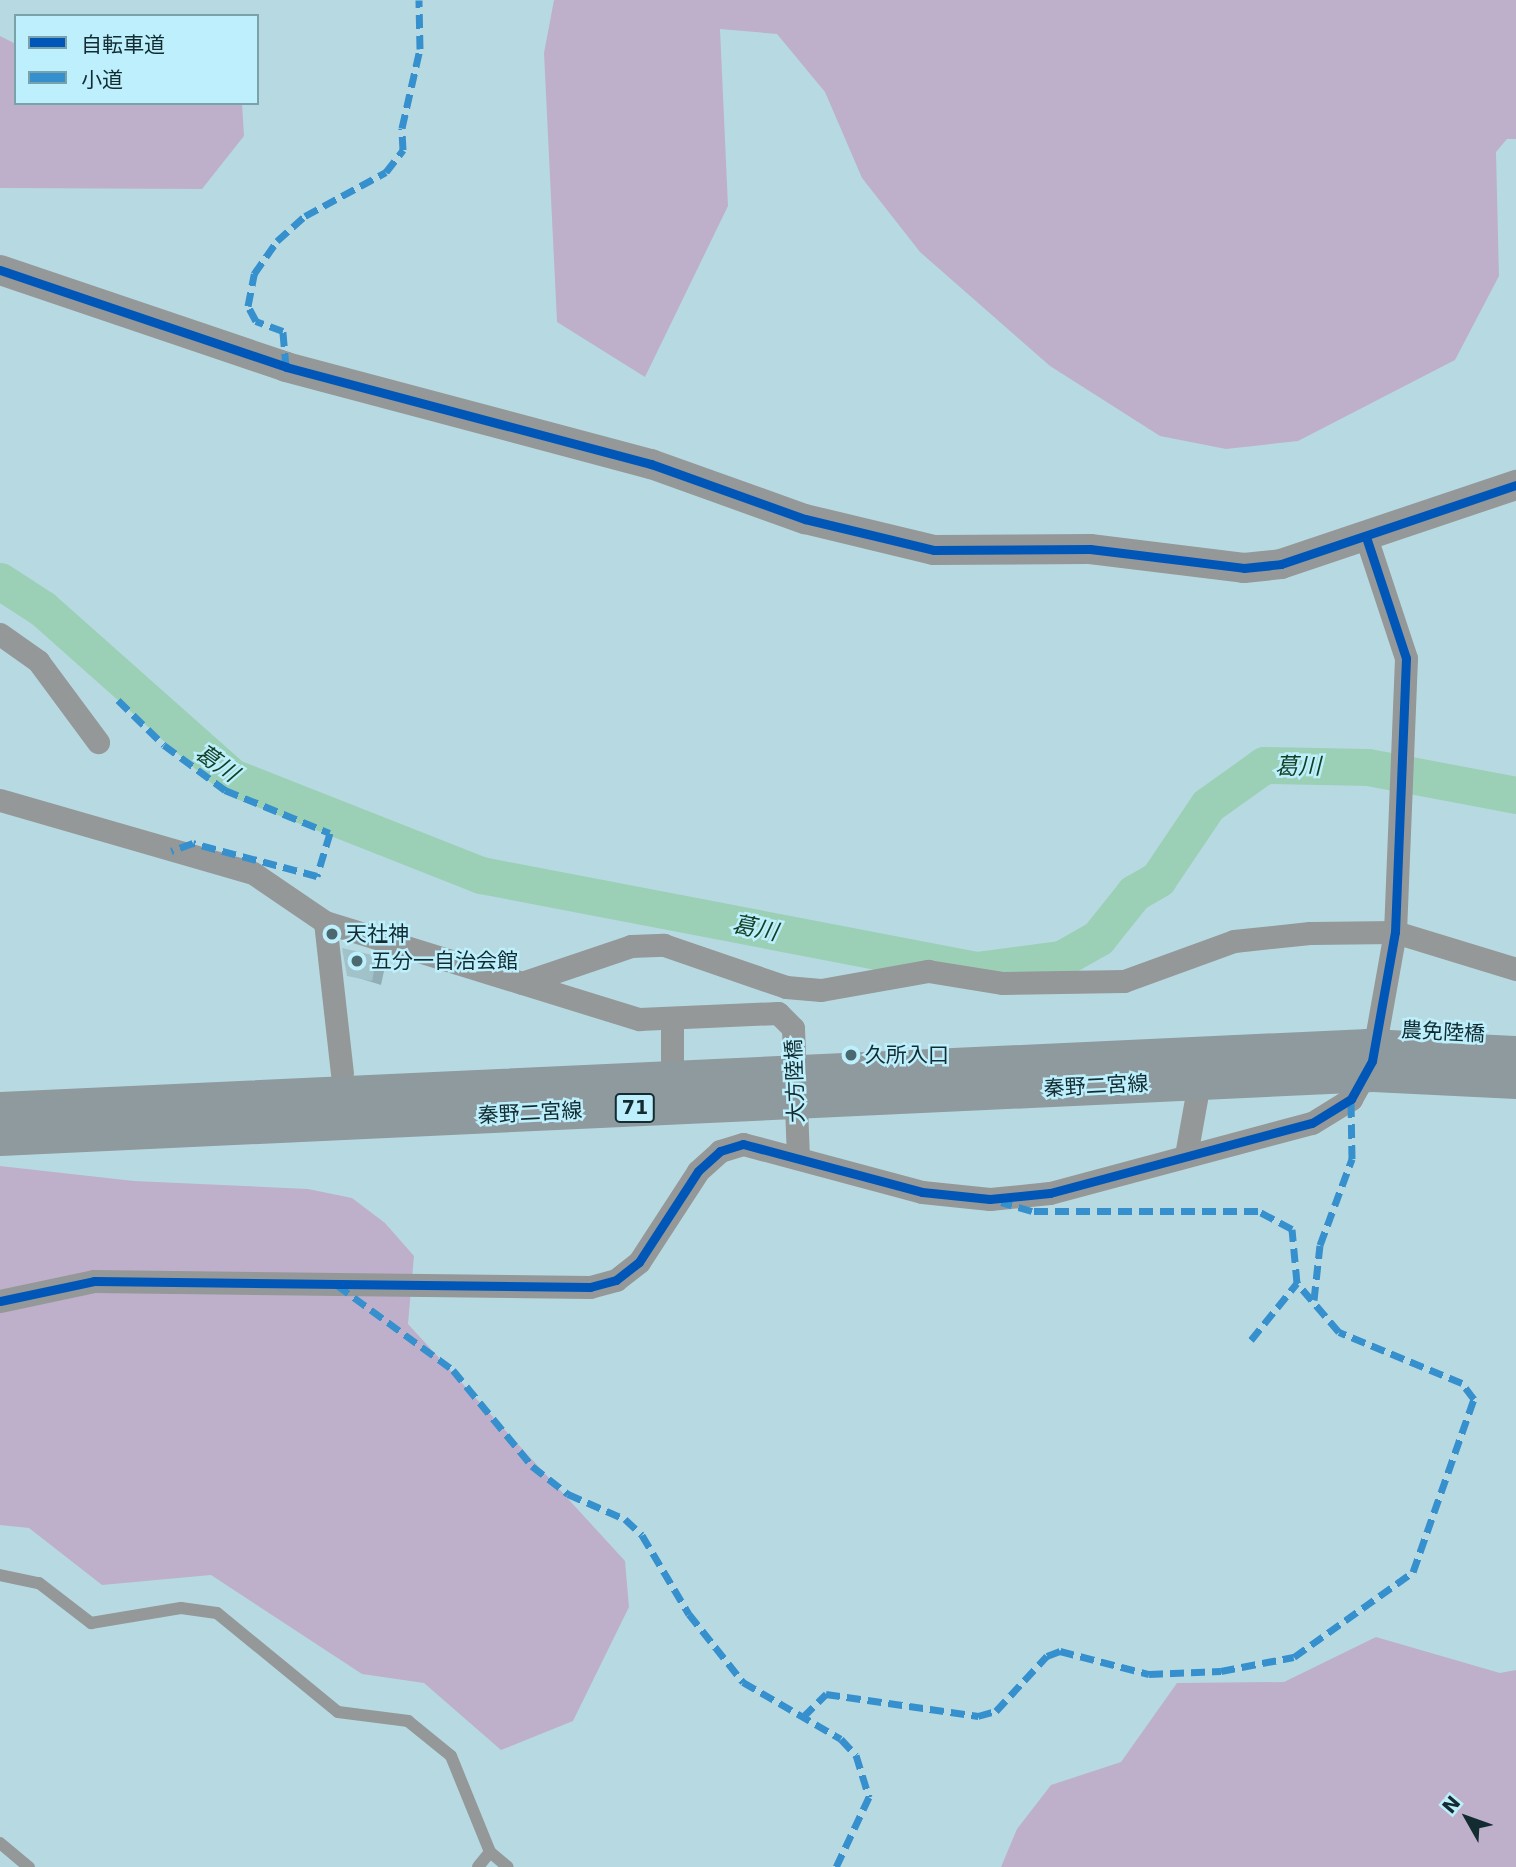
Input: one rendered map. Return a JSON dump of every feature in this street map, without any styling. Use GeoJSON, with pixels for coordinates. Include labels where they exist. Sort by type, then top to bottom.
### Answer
{"type":"FeatureCollection","features":[{"type":"Feature","properties":{"kind":"main road","name":"農免陸橋"},"geometry":{"type":"LineString","coordinates":[[1242,1066],[1414,1047],[1516,1054]]}},
{"type":"Feature","properties":{"kind":"main road","name":"秦野二宮線"},"geometry":{"type":"LineString","coordinates":[[23,1128],[1242,1066]]}},
{"type":"Feature","properties":{"kind":"main road","name":"農免陸橋"},"geometry":{"type":"LineString","coordinates":[[1242,1066],[1516,1080]]}},
{"type":"Feature","properties":{"kind":"main road","name":"秦野二宮線"},"geometry":{"type":"LineString","coordinates":[[23,1128],[672,1080],[1202,1068]]}},
{"type":"Feature","properties":{"kind":"main road","name":"71"},"geometry":{"type":"LineString","coordinates":[[0,1110],[23,1128]]}},
{"type":"Feature","properties":{"kind":"street"},"geometry":{"type":"LineString","coordinates":[[0,270],[286,367],[651,464],[805,519],[895,543],[934,550],[1126,551],[1244,568],[1367,540],[1516,485]]}},
{"type":"Feature","properties":{"kind":"street"},"geometry":{"type":"LineString","coordinates":[[0,1301],[107,1281],[590,1287],[616,1280],[639,1262],[698,1171],[720,1151],[743,1144],[798,1152],[922,1192],[989,1199],[1050,1193],[1312,1123],[1351,1099],[1372,1061],[1395,932],[1398,785],[1406,658],[1367,540]]}},
{"type":"Feature","properties":{"kind":"street"},"geometry":{"type":"LineString","coordinates":[[0,634],[38,661],[98,741]]}},
{"type":"Feature","properties":{"kind":"street","name":"大方陸橋"},"geometry":{"type":"LineString","coordinates":[[0,800],[253,873],[326,922],[639,1019],[672,1019],[700,1014],[778,1013],[793,1028],[798,1152]]}},
{"type":"Feature","properties":{"kind":"street"},"geometry":{"type":"LineString","coordinates":[[326,922],[342,1073]]}},
{"type":"Feature","properties":{"kind":"street"},"geometry":{"type":"LineString","coordinates":[[523,984],[631,946],[664,945],[786,986],[821,990],[928,971],[1003,983],[1124,981],[1234,941],[1395,932],[1516,969]]}},
{"type":"Feature","properties":{"kind":"street"},"geometry":{"type":"LineString","coordinates":[[672,1019],[672,1080]]}},
{"type":"Feature","properties":{"kind":"street"},"geometry":{"type":"LineString","coordinates":[[1186,1155],[1202,1068]]}},
{"type":"Feature","properties":{"kind":"lane"},"geometry":{"type":"LineString","coordinates":[[0,1575],[38,1583],[91,1623],[181,1608],[217,1613],[338,1712],[408,1721],[451,1756],[490,1852],[508,1867]]}},
{"type":"Feature","properties":{"kind":"lane"},"geometry":{"type":"LineString","coordinates":[[0,1843],[29,1867]]}},
{"type":"Feature","properties":{"kind":"lane"},"geometry":{"type":"LineString","coordinates":[[478,1867],[490,1852]]}},
{"type":"Feature","properties":{"kind":"shaded area"},"geometry":{"type":"Polygon","coordinates":[[[554,0],[1516,0],[1516,139],[1507,139],[1496,152],[1499,276],[1455,360],[1298,441],[1226,449],[1160,436],[1050,366],[920,252],[862,178],[825,92],[777,34],[720,29],[728,206],[645,377],[557,322],[544,53],[554,0]]]}},
{"type":"Feature","properties":{"kind":"shaded area"},"geometry":{"type":"Polygon","coordinates":[[[0,36],[14,43],[14,105],[242,105],[244,136],[202,189],[0,188],[0,36]]]}},
{"type":"Feature","properties":{"kind":"shaded area"},"geometry":{"type":"Polygon","coordinates":[[[0,1166],[134,1181],[308,1189],[352,1198],[385,1223],[414,1256],[408,1324],[625,1561],[629,1607],[573,1721],[501,1750],[424,1683],[362,1674],[211,1575],[102,1585],[29,1528],[0,1525],[0,1166]]]}},
{"type":"Feature","properties":{"kind":"shaded area"},"geometry":{"type":"Polygon","coordinates":[[[1376,1637],[1500,1673],[1516,1670],[1516,1867],[1001,1867],[1017,1829],[1051,1785],[1121,1762],[1177,1683],[1284,1682],[1376,1637]]]}},
{"type":"Feature","properties":{"kind":"building","name":"五分一自治会館"},"geometry":{"type":"Polygon","coordinates":[[[342,948],[377,956],[372,981],[347,976],[342,948]]]}},
{"type":"Feature","properties":{"kind":"waterway","name":"葛川"},"geometry":{"type":"LineString","coordinates":[[0,581],[43,609],[232,777],[481,875],[976,970],[1061,959],[1098,938],[1134,893],[1158,879],[1208,805],[1264,765],[1368,767],[1516,795]]}},
{"type":"Feature","properties":{"kind":"marked path"},"geometry":{"type":"LineString","coordinates":[[286,367],[283,331],[256,321],[248,306],[254,274],[277,241],[305,216],[386,172],[403,150],[402,128],[420,49],[419,0]]}},
{"type":"Feature","properties":{"kind":"marked path"},"geometry":{"type":"LineString","coordinates":[[118,700],[164,745],[225,790],[330,833],[317,876],[193,843],[171,851]]}},
{"type":"Feature","properties":{"kind":"marked path"},"geometry":{"type":"LineString","coordinates":[[1314,1300],[1320,1245],[1352,1159],[1351,1099]]}},
{"type":"Feature","properties":{"kind":"marked path"},"geometry":{"type":"LineString","coordinates":[[803,1717],[826,1694],[978,1716],[996,1711],[1047,1656],[1060,1651],[1149,1674],[1221,1671],[1294,1657],[1413,1572],[1474,1399],[1462,1383],[1339,1332],[1297,1283],[1292,1229],[1258,1211],[1032,1211],[1001,1202]]}},
{"type":"Feature","properties":{"kind":"marked path"},"geometry":{"type":"LineString","coordinates":[[1251,1340],[1297,1283]]}},
{"type":"Feature","properties":{"kind":"marked path"},"geometry":{"type":"LineString","coordinates":[[337,1285],[453,1370],[532,1466],[568,1494],[625,1519],[642,1535],[689,1614],[743,1682],[841,1739],[856,1755],[869,1797],[836,1867]]}},
{"type":"Feature","properties":{"kind":"cycle path"},"geometry":{"type":"LineString","coordinates":[[0,270],[286,367],[651,464],[805,519],[934,550],[1090,549],[1244,568],[1281,564],[1516,485]]}},
{"type":"Feature","properties":{"kind":"cycle path"},"geometry":{"type":"LineString","coordinates":[[0,1301],[94,1281],[590,1287],[616,1280],[639,1262],[698,1171],[720,1151],[743,1144],[922,1192],[990,1199],[1050,1193],[1312,1123],[1351,1099],[1372,1061],[1395,932],[1406,658],[1367,540]]}},
{"type":"Feature","properties":{"kind":"place","name":"天社神"},"geometry":{"type":"Point","coordinates":[332,934]}},
{"type":"Feature","properties":{"kind":"place","name":"五分一自治会館"},"geometry":{"type":"Point","coordinates":[357,961]}},
{"type":"Feature","properties":{"kind":"place","name":"久所入口"},"geometry":{"type":"Point","coordinates":[851,1055]}}]}
